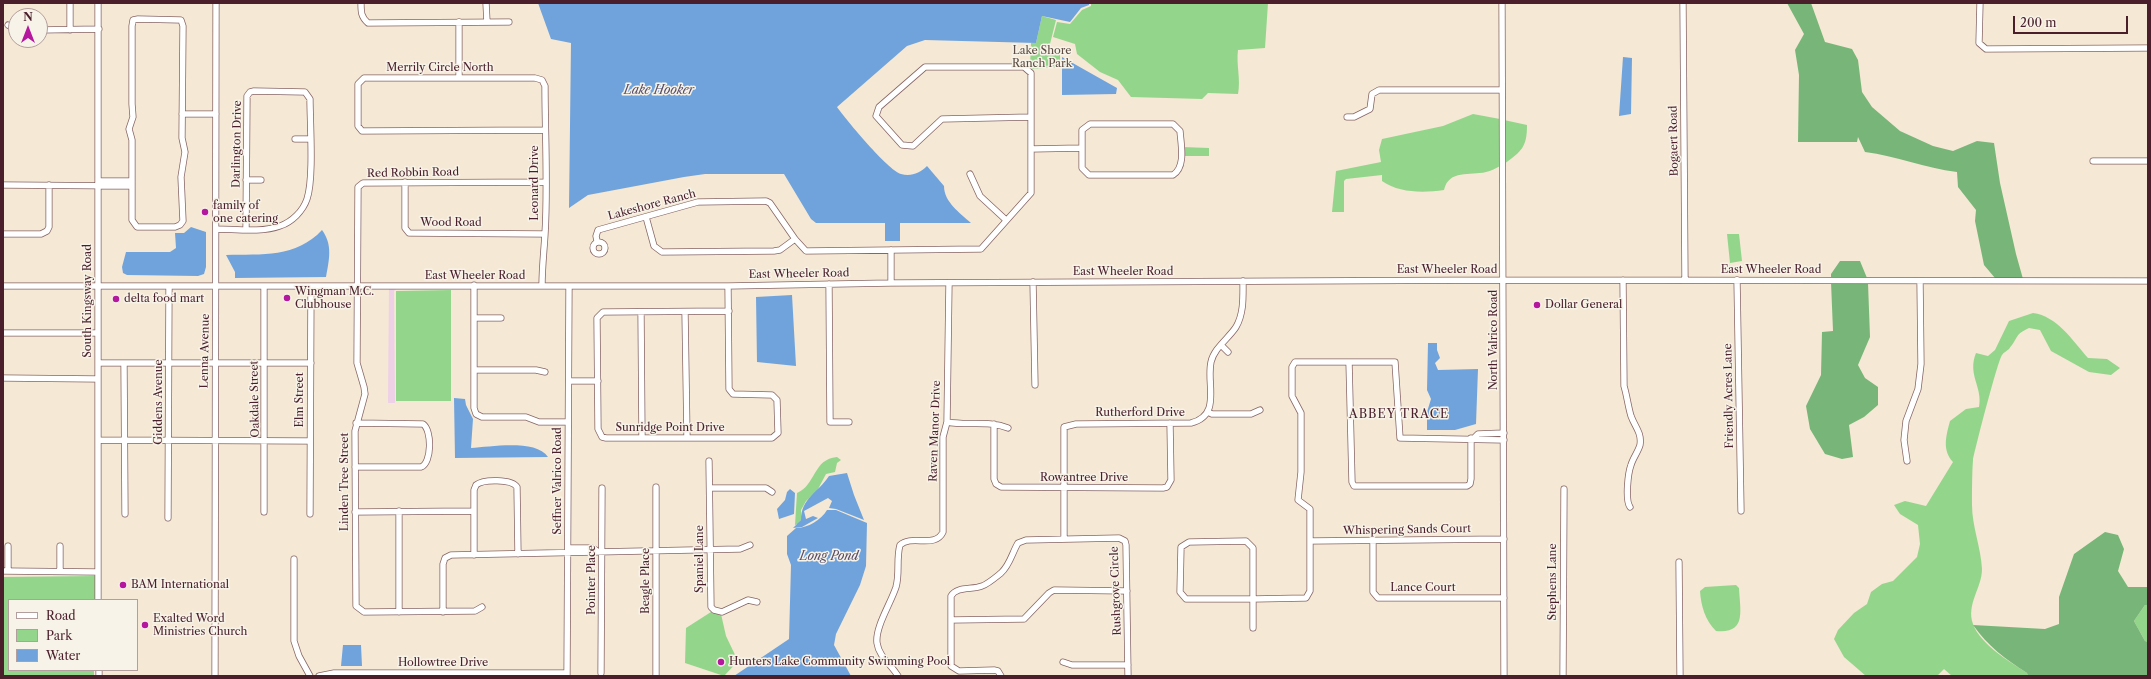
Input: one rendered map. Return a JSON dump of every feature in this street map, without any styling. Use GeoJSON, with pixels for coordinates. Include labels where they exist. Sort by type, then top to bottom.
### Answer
{"type":"FeatureCollection","features":[{"type":"Feature","properties":{"kind":"street"},"geometry":{"type":"LineString","coordinates":[[70,3],[70,30]]}},
{"type":"Feature","properties":{"kind":"street","name":"South Kingsway Road"},"geometry":{"type":"LineString","coordinates":[[98,3],[98,599]]}},
{"type":"Feature","properties":{"kind":"street","name":"Lenna Avenue"},"geometry":{"type":"LineString","coordinates":[[215,676],[214,441],[216,286],[216,3]]}},
{"type":"Feature","properties":{"kind":"street"},"geometry":{"type":"LineString","coordinates":[[361,3],[361,14],[363,19],[368,23],[509,22]]}},
{"type":"Feature","properties":{"kind":"street"},"geometry":{"type":"LineString","coordinates":[[486,3],[487,22]]}},
{"type":"Feature","properties":{"kind":"street","name":"North Valrico Road"},"geometry":{"type":"LineString","coordinates":[[1502,3],[1504,676]]}},
{"type":"Feature","properties":{"kind":"street","name":"Bogaert Road"},"geometry":{"type":"LineString","coordinates":[[1683,3],[1685,280]]}},
{"type":"Feature","properties":{"kind":"street"},"geometry":{"type":"LineString","coordinates":[[1980,3],[1979,43],[1986,49],[2148,48]]}},
{"type":"Feature","properties":{"kind":"street"},"geometry":{"type":"LineString","coordinates":[[132,20],[181,20],[183,26],[182,114],[182,138],[185,152],[181,177],[183,221],[180,225],[175,227],[137,227],[132,220],[132,140],[129,129],[133,117],[132,20]]}},
{"type":"Feature","properties":{"kind":"street"},"geometry":{"type":"LineString","coordinates":[[459,22],[459,78]]}},
{"type":"Feature","properties":{"kind":"street"},"geometry":{"type":"LineString","coordinates":[[48,30],[99,30]]}},
{"type":"Feature","properties":{"kind":"street","name":"Lakeshore Ranch"},"geometry":{"type":"LineString","coordinates":[[597,241],[596,236],[598,230],[698,202],[766,201],[770,203],[795,239],[806,251],[981,249],[1031,193],[1031,118],[1031,73],[1024,67],[925,67],[879,107],[876,116],[902,145],[908,147],[913,146],[942,119],[1031,118]]}},
{"type":"Feature","properties":{"kind":"street","name":"Merrily Circle North"},"geometry":{"type":"LineString","coordinates":[[542,80],[535,78],[364,78],[358,84],[358,126],[362,132],[545,130]]}},
{"type":"Feature","properties":{"kind":"street","name":"Leonard Drive"},"geometry":{"type":"LineString","coordinates":[[542,80],[545,86],[545,234],[542,258],[542,286]]}},
{"type":"Feature","properties":{"kind":"street","name":"Darlington Drive"},"geometry":{"type":"LineString","coordinates":[[259,90],[305,92],[310,99],[310,189],[307,200],[301,210],[291,220],[279,226],[268,229],[246,229],[246,180],[246,100],[250,92],[259,90]]}},
{"type":"Feature","properties":{"kind":"street"},"geometry":{"type":"LineString","coordinates":[[1347,117],[1354,117],[1370,109],[1372,94],[1379,90],[1502,90]]}},
{"type":"Feature","properties":{"kind":"street"},"geometry":{"type":"LineString","coordinates":[[182,114],[216,114]]}},
{"type":"Feature","properties":{"kind":"street"},"geometry":{"type":"LineString","coordinates":[[1090,124],[1173,124],[1180,131],[1181,166],[1179,172],[1173,175],[1089,175],[1082,168],[1081,148],[1082,130],[1090,124]]}},
{"type":"Feature","properties":{"kind":"street"},"geometry":{"type":"LineString","coordinates":[[295,139],[310,139]]}},
{"type":"Feature","properties":{"kind":"street"},"geometry":{"type":"LineString","coordinates":[[1031,149],[1081,148]]}},
{"type":"Feature","properties":{"kind":"street"},"geometry":{"type":"LineString","coordinates":[[2093,161],[2148,161]]}},
{"type":"Feature","properties":{"kind":"street"},"geometry":{"type":"LineString","coordinates":[[970,174],[980,196],[1006,220]]}},
{"type":"Feature","properties":{"kind":"street"},"geometry":{"type":"LineString","coordinates":[[246,180],[261,180]]}},
{"type":"Feature","properties":{"kind":"street","name":"Wood Road"},"geometry":{"type":"LineString","coordinates":[[405,182],[405,228],[409,233],[545,234]]}},
{"type":"Feature","properties":{"kind":"street","name":"Red Robbin Road"},"geometry":{"type":"LineString","coordinates":[[357,286],[358,187],[363,183],[545,182]]}},
{"type":"Feature","properties":{"kind":"street"},"geometry":{"type":"LineString","coordinates":[[3,185],[99,183],[132,184]]}},
{"type":"Feature","properties":{"kind":"street"},"geometry":{"type":"LineString","coordinates":[[3,234],[41,234],[46,232],[49,226],[49,185]]}},
{"type":"Feature","properties":{"kind":"street"},"geometry":{"type":"LineString","coordinates":[[646,217],[654,246],[662,252],[774,251],[780,250],[795,239]]}},
{"type":"Feature","properties":{"kind":"street"},"geometry":{"type":"LineString","coordinates":[[216,229],[246,229]]}},
{"type":"Feature","properties":{"kind":"street"},"geometry":{"type":"LineString","coordinates":[[891,250],[891,283]]}},
{"type":"Feature","properties":{"kind":"street","name":"East Wheeler Road"},"geometry":{"type":"LineString","coordinates":[[3,286],[728,286],[891,283],[1504,280],[2148,281]]}},
{"type":"Feature","properties":{"kind":"street"},"geometry":{"type":"LineString","coordinates":[[1623,280],[1624,386],[1629,399],[1631,416],[1639,431],[1640,441],[1630,468],[1627,498],[1630,507]]}},
{"type":"Feature","properties":{"kind":"street","name":"Friendly Acres Lane"},"geometry":{"type":"LineString","coordinates":[[1737,280],[1741,511]]}},
{"type":"Feature","properties":{"kind":"street"},"geometry":{"type":"LineString","coordinates":[[1907,461],[1904,440],[1906,421],[1918,389],[1922,364],[1920,280]]}},
{"type":"Feature","properties":{"kind":"street"},"geometry":{"type":"LineString","coordinates":[[1033,282],[1035,385]]}},
{"type":"Feature","properties":{"kind":"street"},"geometry":{"type":"LineString","coordinates":[[1243,282],[1242,314],[1236,328],[1221,345],[1211,362],[1211,400],[1208,412],[1212,414],[1251,414],[1260,410]]}},
{"type":"Feature","properties":{"kind":"street","name":"Raven Manor Drive"},"geometry":{"type":"LineString","coordinates":[[898,676],[882,656],[877,641],[878,631],[896,588],[899,575],[900,545],[907,541],[936,541],[940,538],[943,532],[943,437],[947,422],[949,283]]}},
{"type":"Feature","properties":{"kind":"street"},"geometry":{"type":"LineString","coordinates":[[829,284],[830,422],[849,422]]}},
{"type":"Feature","properties":{"kind":"street","name":"Giddens Avenue"},"geometry":{"type":"LineString","coordinates":[[168,518],[169,286]]}},
{"type":"Feature","properties":{"kind":"street","name":"Oakdale Street"},"geometry":{"type":"LineString","coordinates":[[264,286],[264,512]]}},
{"type":"Feature","properties":{"kind":"street","name":"Elm Street"},"geometry":{"type":"LineString","coordinates":[[310,514],[311,286]]}},
{"type":"Feature","properties":{"kind":"street","name":"Linden Tree Street"},"geometry":{"type":"LineString","coordinates":[[357,286],[357,363],[365,394],[363,405],[356,423],[355,603],[358,609],[364,612],[399,612]]}},
{"type":"Feature","properties":{"kind":"street"},"geometry":{"type":"LineString","coordinates":[[474,286],[474,408],[479,416],[526,417],[539,422],[568,422]]}},
{"type":"Feature","properties":{"kind":"street","name":"Seffner Valrico Road"},"geometry":{"type":"LineString","coordinates":[[567,674],[569,286]]}},
{"type":"Feature","properties":{"kind":"street","name":"Sunridge Point Drive"},"geometry":{"type":"LineString","coordinates":[[728,286],[729,311],[729,389],[733,394],[772,395],[777,400],[778,433],[772,438],[606,438],[600,434],[597,318],[603,312],[729,311]]}},
{"type":"Feature","properties":{"kind":"street"},"geometry":{"type":"LineString","coordinates":[[641,312],[642,438]]}},
{"type":"Feature","properties":{"kind":"street"},"geometry":{"type":"LineString","coordinates":[[685,312],[686,437]]}},
{"type":"Feature","properties":{"kind":"street"},"geometry":{"type":"LineString","coordinates":[[475,318],[501,318]]}},
{"type":"Feature","properties":{"kind":"street"},"geometry":{"type":"LineString","coordinates":[[3,333],[98,333]]}},
{"type":"Feature","properties":{"kind":"street"},"geometry":{"type":"LineString","coordinates":[[1221,345],[1228,352]]}},
{"type":"Feature","properties":{"kind":"street"},"geometry":{"type":"LineString","coordinates":[[1253,628],[1253,599],[1253,548],[1246,541],[1189,542],[1181,547],[1180,592],[1186,599],[1253,599],[1306,598],[1310,591],[1310,512],[1308,507],[1298,500],[1301,472],[1301,413],[1292,398],[1292,368],[1296,362],[1395,362],[1400,438],[1472,438],[1504,433]]}},
{"type":"Feature","properties":{"kind":"street"},"geometry":{"type":"LineString","coordinates":[[1349,362],[1352,482],[1354,486],[1467,486],[1470,484],[1471,479],[1472,438]]}},
{"type":"Feature","properties":{"kind":"street"},"geometry":{"type":"LineString","coordinates":[[98,364],[311,363]]}},
{"type":"Feature","properties":{"kind":"street"},"geometry":{"type":"LineString","coordinates":[[124,364],[125,514]]}},
{"type":"Feature","properties":{"kind":"street"},"geometry":{"type":"LineString","coordinates":[[475,370],[536,370],[545,372]]}},
{"type":"Feature","properties":{"kind":"street"},"geometry":{"type":"LineString","coordinates":[[3,378],[98,379]]}},
{"type":"Feature","properties":{"kind":"street"},"geometry":{"type":"LineString","coordinates":[[569,381],[598,381]]}},
{"type":"Feature","properties":{"kind":"street","name":"Rutherford Drive"},"geometry":{"type":"LineString","coordinates":[[1064,539],[1064,427],[1068,425],[1198,421],[1208,412]]}},
{"type":"Feature","properties":{"kind":"street"},"geometry":{"type":"LineString","coordinates":[[947,422],[958,424],[994,424],[1008,428]]}},
{"type":"Feature","properties":{"kind":"street"},"geometry":{"type":"LineString","coordinates":[[355,467],[421,467],[429,459],[428,430],[423,424],[356,423]]}},
{"type":"Feature","properties":{"kind":"street","name":"Rowantree Drive"},"geometry":{"type":"LineString","coordinates":[[994,424],[994,479],[996,484],[1001,487],[1064,489],[1167,486],[1171,480],[1170,423]]}},
{"type":"Feature","properties":{"kind":"street"},"geometry":{"type":"LineString","coordinates":[[1486,437],[1504,440]]}},
{"type":"Feature","properties":{"kind":"street"},"geometry":{"type":"LineString","coordinates":[[98,440],[310,441]]}},
{"type":"Feature","properties":{"kind":"street","name":"Spaniel Lane"},"geometry":{"type":"LineString","coordinates":[[710,461],[710,603],[714,610],[722,612],[748,600],[757,602]]}},
{"type":"Feature","properties":{"kind":"street"},"geometry":{"type":"LineString","coordinates":[[474,555],[474,490],[478,482],[510,481],[516,484],[518,490],[518,554]]}},
{"type":"Feature","properties":{"kind":"street","name":"Beagle Place"},"geometry":{"type":"LineString","coordinates":[[656,487],[656,676]]}},
{"type":"Feature","properties":{"kind":"street","name":"Pointer Place"},"geometry":{"type":"LineString","coordinates":[[601,673],[599,551],[602,488]]}},
{"type":"Feature","properties":{"kind":"street"},"geometry":{"type":"LineString","coordinates":[[710,488],[766,488],[772,492]]}},
{"type":"Feature","properties":{"kind":"street","name":"Stephens Lane"},"geometry":{"type":"LineString","coordinates":[[1563,676],[1564,489]]}},
{"type":"Feature","properties":{"kind":"street"},"geometry":{"type":"LineString","coordinates":[[400,511],[399,612],[475,611],[482,607]]}},
{"type":"Feature","properties":{"kind":"street"},"geometry":{"type":"LineString","coordinates":[[355,512],[474,511]]}},
{"type":"Feature","properties":{"kind":"street","name":"Rushgrove Circle"},"geometry":{"type":"LineString","coordinates":[[1001,676],[998,671],[994,670],[959,671],[951,666],[951,596],[953,592],[983,586],[1001,573],[1010,561],[1018,543],[1033,540],[1118,538],[1125,541],[1128,676]]}},
{"type":"Feature","properties":{"kind":"street","name":"Whispering Sands Court"},"geometry":{"type":"LineString","coordinates":[[1310,541],[1504,539]]}},
{"type":"Feature","properties":{"kind":"street","name":"Lance Court"},"geometry":{"type":"LineString","coordinates":[[1372,541],[1373,592],[1378,598],[1504,598]]}},
{"type":"Feature","properties":{"kind":"street"},"geometry":{"type":"LineString","coordinates":[[443,612],[443,564],[445,558],[451,555],[518,554],[593,548],[599,551],[740,549],[750,545]]}},
{"type":"Feature","properties":{"kind":"street"},"geometry":{"type":"LineString","coordinates":[[8,546],[6,571],[98,572]]}},
{"type":"Feature","properties":{"kind":"street"},"geometry":{"type":"LineString","coordinates":[[60,546],[60,571]]}},
{"type":"Feature","properties":{"kind":"street"},"geometry":{"type":"LineString","coordinates":[[294,559],[294,641],[299,656],[310,676]]}},
{"type":"Feature","properties":{"kind":"street"},"geometry":{"type":"LineString","coordinates":[[1679,562],[1680,676]]}},
{"type":"Feature","properties":{"kind":"street"},"geometry":{"type":"LineString","coordinates":[[951,620],[1024,619],[1049,593],[1054,590],[1127,591]]}},
{"type":"Feature","properties":{"kind":"street"},"geometry":{"type":"LineString","coordinates":[[1063,662],[1072,665],[1128,665]]}},
{"type":"Feature","properties":{"kind":"street","name":"Hollowtree Drive"},"geometry":{"type":"LineString","coordinates":[[319,676],[334,673],[567,674]]}},
{"type":"Feature","properties":{"kind":"shaded area"},"geometry":{"type":"Polygon","coordinates":[[[389,288],[396,289],[394,291],[395,403],[388,403],[389,288]]]}},
{"type":"Feature","properties":{"kind":"green space"},"geometry":{"type":"Polygon","coordinates":[[[1091,3],[1268,3],[1265,48],[1238,50],[1238,94],[1208,93],[1202,99],[1131,97],[1118,80],[1100,72],[1077,54],[1075,44],[1053,37],[1057,22],[1070,24],[1082,10],[1091,6],[1091,3]]]}},
{"type":"Feature","properties":{"kind":"green space"},"geometry":{"type":"Polygon","coordinates":[[[1787,3],[1811,3],[1825,42],[1852,49],[1858,60],[1862,92],[1872,107],[1900,131],[1933,146],[1953,151],[1977,141],[1994,143],[2000,183],[2023,279],[1995,278],[1984,265],[1975,221],[1976,210],[1958,187],[1957,172],[1865,152],[1858,137],[1857,142],[1798,142],[1799,75],[1795,50],[1804,34],[1787,3]]]}},
{"type":"Feature","properties":{"kind":"green space","name":"Lake Shore Ranch Park"},"geometry":{"type":"Polygon","coordinates":[[[1042,16],[1056,20],[1049,48],[1060,55],[1060,67],[1032,69],[1030,67],[1031,43],[1036,43],[1042,16]]]}},
{"type":"Feature","properties":{"kind":"green space"},"geometry":{"type":"Polygon","coordinates":[[[1473,114],[1500,119],[1500,166],[1486,172],[1455,176],[1450,179],[1444,190],[1436,191],[1420,192],[1396,188],[1382,181],[1382,175],[1346,179],[1344,181],[1344,212],[1332,212],[1336,171],[1381,162],[1379,150],[1382,139],[1443,126],[1473,114]]]}},
{"type":"Feature","properties":{"kind":"green space"},"geometry":{"type":"Polygon","coordinates":[[[1504,120],[1527,125],[1527,132],[1522,148],[1515,156],[1504,164],[1504,120]]]}},
{"type":"Feature","properties":{"kind":"green space"},"geometry":{"type":"Polygon","coordinates":[[[1182,147],[1209,148],[1209,156],[1182,156],[1182,147]]]}},
{"type":"Feature","properties":{"kind":"green space"},"geometry":{"type":"Polygon","coordinates":[[[1727,234],[1739,234],[1742,261],[1730,263],[1727,234]]]}},
{"type":"Feature","properties":{"kind":"green space"},"geometry":{"type":"Polygon","coordinates":[[[1840,261],[1860,261],[1867,278],[1831,278],[1831,274],[1840,261]]]}},
{"type":"Feature","properties":{"kind":"green space"},"geometry":{"type":"Polygon","coordinates":[[[1831,282],[1868,283],[1870,337],[1858,365],[1865,378],[1878,387],[1878,405],[1864,417],[1849,425],[1853,457],[1842,459],[1825,454],[1810,429],[1806,406],[1821,375],[1822,332],[1833,331],[1831,282]]]}},
{"type":"Feature","properties":{"kind":"green space"},"geometry":{"type":"Polygon","coordinates":[[[451,290],[451,401],[396,401],[396,291],[451,290]]]}},
{"type":"Feature","properties":{"kind":"green space"},"geometry":{"type":"Polygon","coordinates":[[[2033,313],[2042,315],[2057,324],[2088,358],[2107,359],[2120,368],[2111,375],[2089,372],[2051,351],[2040,330],[2029,328],[2024,330],[2019,335],[2009,349],[2002,355],[1996,372],[1973,460],[1972,513],[1982,569],[1980,583],[1971,610],[1971,617],[1973,624],[1982,639],[1996,652],[2027,673],[2028,676],[1952,676],[1944,669],[1937,676],[1866,676],[1844,657],[1834,639],[1838,630],[1854,613],[1867,604],[1871,592],[1882,584],[1893,581],[1917,557],[1920,544],[1918,525],[1900,514],[1894,505],[1905,501],[1926,506],[1953,462],[1947,453],[1946,448],[1946,437],[1950,421],[1966,409],[1979,407],[1979,393],[1973,368],[1976,353],[1988,356],[1995,350],[2009,321],[2033,313]]]}},
{"type":"Feature","properties":{"kind":"green space"},"geometry":{"type":"Polygon","coordinates":[[[837,457],[841,460],[837,463],[835,472],[826,474],[817,491],[806,501],[801,510],[801,520],[795,525],[797,493],[808,484],[823,462],[837,457]]]}},
{"type":"Feature","properties":{"kind":"green space"},"geometry":{"type":"Polygon","coordinates":[[[2105,532],[2118,535],[2124,549],[2118,571],[2128,587],[2148,587],[2148,605],[2145,605],[2134,621],[2145,641],[2148,642],[2148,676],[2028,676],[2027,673],[2011,663],[1991,646],[1973,625],[2045,629],[2059,624],[2059,597],[2074,554],[2105,532]]]}},
{"type":"Feature","properties":{"kind":"green space"},"geometry":{"type":"Polygon","coordinates":[[[95,576],[95,599],[8,599],[8,671],[94,671],[94,676],[3,676],[3,577],[95,576]]]}},
{"type":"Feature","properties":{"kind":"green space"},"geometry":{"type":"Polygon","coordinates":[[[1736,585],[1739,588],[1740,619],[1733,629],[1716,631],[1712,627],[1704,612],[1700,591],[1705,587],[1736,585]]]}},
{"type":"Feature","properties":{"kind":"green space"},"geometry":{"type":"Polygon","coordinates":[[[2145,605],[2148,605],[2148,642],[2145,641],[2134,621],[2145,605]]]}},
{"type":"Feature","properties":{"kind":"green space"},"geometry":{"type":"Polygon","coordinates":[[[711,612],[721,614],[726,636],[738,661],[724,676],[685,663],[686,628],[711,612]]]}},
{"type":"Feature","properties":{"kind":"water","name":"Lake Hooker"},"geometry":{"type":"Polygon","coordinates":[[[538,3],[1089,3],[1089,5],[1081,8],[1070,22],[1042,16],[1036,43],[925,40],[907,46],[837,107],[868,144],[895,171],[905,175],[912,175],[921,171],[927,166],[944,186],[950,202],[971,223],[900,223],[900,241],[885,241],[885,223],[816,223],[811,219],[784,174],[705,174],[684,177],[588,195],[569,208],[571,43],[551,39],[538,3]]]}},
{"type":"Feature","properties":{"kind":"water"},"geometry":{"type":"Polygon","coordinates":[[[1062,57],[1117,88],[1116,94],[1062,95],[1062,57]]]}},
{"type":"Feature","properties":{"kind":"water"},"geometry":{"type":"Polygon","coordinates":[[[1623,57],[1632,58],[1631,114],[1619,116],[1623,57]]]}},
{"type":"Feature","properties":{"kind":"water"},"geometry":{"type":"Polygon","coordinates":[[[191,227],[206,232],[206,267],[204,274],[198,276],[127,275],[123,273],[122,267],[126,252],[170,252],[176,248],[175,233],[184,233],[191,227]]]}},
{"type":"Feature","properties":{"kind":"water"},"geometry":{"type":"Polygon","coordinates":[[[322,230],[328,241],[329,247],[326,277],[235,278],[235,272],[226,255],[278,253],[290,250],[301,246],[322,230]]]}},
{"type":"Feature","properties":{"kind":"water"},"geometry":{"type":"Polygon","coordinates":[[[792,295],[796,366],[757,362],[756,297],[792,295]]]}},
{"type":"Feature","properties":{"kind":"water"},"geometry":{"type":"Polygon","coordinates":[[[1428,343],[1437,343],[1437,350],[1440,358],[1435,363],[1438,370],[1478,369],[1476,424],[1455,430],[1427,430],[1427,412],[1431,399],[1427,390],[1428,343]]]}},
{"type":"Feature","properties":{"kind":"water"},"geometry":{"type":"Polygon","coordinates":[[[454,398],[465,399],[466,405],[473,419],[471,448],[512,445],[524,446],[542,451],[548,457],[455,458],[454,398]]]}},
{"type":"Feature","properties":{"kind":"water"},"geometry":{"type":"Polygon","coordinates":[[[847,473],[864,520],[836,509],[829,508],[832,501],[828,498],[804,511],[806,519],[813,516],[818,518],[802,527],[793,528],[801,520],[802,512],[807,501],[829,476],[847,473]]]}},
{"type":"Feature","properties":{"kind":"water"},"geometry":{"type":"Polygon","coordinates":[[[790,489],[795,493],[794,514],[779,519],[777,509],[785,500],[787,492],[790,489]]]}},
{"type":"Feature","properties":{"kind":"water","name":"Long Pond"},"geometry":{"type":"Polygon","coordinates":[[[827,510],[836,510],[867,523],[866,566],[860,585],[836,634],[834,645],[851,676],[734,676],[789,639],[791,565],[787,554],[787,536],[796,528],[805,527],[814,523],[827,510]]]}},
{"type":"Feature","properties":{"kind":"water"},"geometry":{"type":"Polygon","coordinates":[[[343,645],[361,645],[362,666],[341,666],[343,645]]]}},
{"type":"Feature","properties":{"kind":"place","name":"family of one catering"},"geometry":{"type":"Point","coordinates":[205,212]}},
{"type":"Feature","properties":{"kind":"place","name":"Wingman M.C. Clubhouse"},"geometry":{"type":"Point","coordinates":[287,298]}},
{"type":"Feature","properties":{"kind":"place","name":"delta food mart"},"geometry":{"type":"Point","coordinates":[116,299]}},
{"type":"Feature","properties":{"kind":"place","name":"Dollar General"},"geometry":{"type":"Point","coordinates":[1537,305]}},
{"type":"Feature","properties":{"kind":"place","name":"BAM International"},"geometry":{"type":"Point","coordinates":[123,585]}},
{"type":"Feature","properties":{"kind":"place","name":"Exalted Word Ministries Church"},"geometry":{"type":"Point","coordinates":[145,625]}},
{"type":"Feature","properties":{"kind":"place","name":"Hunters Lake Community Swimming Pool"},"geometry":{"type":"Point","coordinates":[721,662]}},
{"type":"Feature","properties":{"kind":"district","name":"ABBEY TRACE"},"geometry":{"type":"Point","coordinates":[1399,415]}}]}
